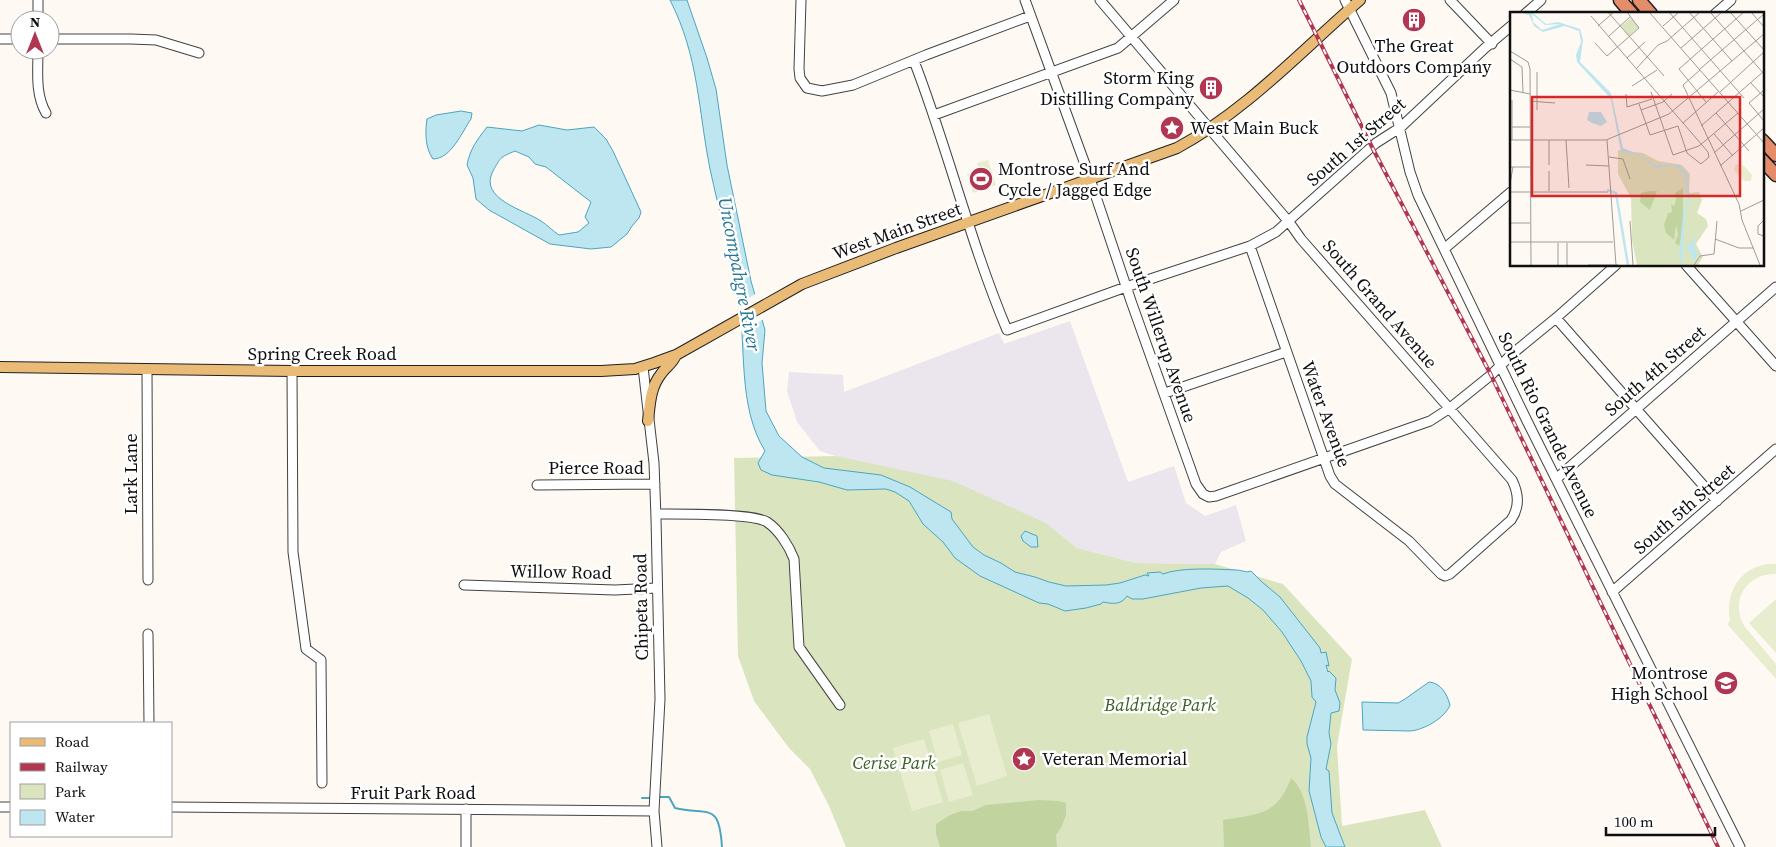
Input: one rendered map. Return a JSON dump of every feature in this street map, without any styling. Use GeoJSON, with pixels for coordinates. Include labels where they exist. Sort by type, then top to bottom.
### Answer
{"type":"FeatureCollection","features":[{"type":"Feature","properties":{"kind":"highway"},"geometry":{"type":"LineString","coordinates":[[1620,0],[1630,12]]}},
{"type":"Feature","properties":{"kind":"highway"},"geometry":{"type":"LineString","coordinates":[[1639,0],[1649,12]]}},
{"type":"Feature","properties":{"kind":"highway"},"geometry":{"type":"LineString","coordinates":[[1764,142],[1776,155]]}},
{"type":"Feature","properties":{"kind":"highway"},"geometry":{"type":"LineString","coordinates":[[1764,162],[1776,175]]}},
{"type":"Feature","properties":{"kind":"main road","name":"West Main Street"},"geometry":{"type":"LineString","coordinates":[[643,367],[676,354],[802,284],[882,253],[1177,148],[1210,128],[1246,100],[1347,5],[1360,0]]}},
{"type":"Feature","properties":{"kind":"main road"},"geometry":{"type":"LineString","coordinates":[[648,421],[654,387],[661,374],[674,360],[676,354]]}},
{"type":"Feature","properties":{"kind":"main road","name":"Spring Creek Road"},"geometry":{"type":"LineString","coordinates":[[0,367],[292,371],[601,371],[643,367]]}},
{"type":"Feature","properties":{"kind":"street"},"geometry":{"type":"LineString","coordinates":[[801,0],[800,78],[807,88],[822,91],[853,86],[1030,16]]}},
{"type":"Feature","properties":{"kind":"street","name":"South Willerup Avenue"},"geometry":{"type":"LineString","coordinates":[[1025,0],[1090,179],[1196,484],[1203,494],[1209,497],[1324,459]]}},
{"type":"Feature","properties":{"kind":"street","name":"South Grand Avenue"},"geometry":{"type":"LineString","coordinates":[[1100,0],[1173,83],[1289,222],[1301,239],[1512,480],[1516,488],[1518,504],[1516,513],[1511,520],[1454,572],[1446,576]]}},
{"type":"Feature","properties":{"kind":"street"},"geometry":{"type":"LineString","coordinates":[[934,115],[1051,74],[1118,48],[1174,0]]}},
{"type":"Feature","properties":{"kind":"street"},"geometry":{"type":"LineString","coordinates":[[1450,0],[1492,44]]}},
{"type":"Feature","properties":{"kind":"street"},"geometry":{"type":"LineString","coordinates":[[1527,12],[1541,0]]}},
{"type":"Feature","properties":{"kind":"street"},"geometry":{"type":"LineString","coordinates":[[1717,12],[1731,0]]}},
{"type":"Feature","properties":{"kind":"street","name":"South Rio Grande Avenue"},"geometry":{"type":"LineString","coordinates":[[1347,5],[1391,93],[1401,127],[1410,172],[1418,195],[1556,479],[1740,847]]}},
{"type":"Feature","properties":{"kind":"street","name":"South 1st Street"},"geometry":{"type":"LineString","coordinates":[[968,223],[1007,330],[1126,286],[1250,246],[1276,232],[1289,222],[1376,144],[1401,127],[1484,48],[1492,44],[1510,27]]}},
{"type":"Feature","properties":{"kind":"street"},"geometry":{"type":"LineString","coordinates":[[60,39],[156,40],[199,53]]}},
{"type":"Feature","properties":{"kind":"street"},"geometry":{"type":"LineString","coordinates":[[38,60],[38,93],[41,105],[46,113]]}},
{"type":"Feature","properties":{"kind":"street"},"geometry":{"type":"LineString","coordinates":[[914,61],[934,115],[968,223]]}},
{"type":"Feature","properties":{"kind":"street"},"geometry":{"type":"LineString","coordinates":[[1444,249],[1510,193]]}},
{"type":"Feature","properties":{"kind":"street","name":"Water Avenue"},"geometry":{"type":"LineString","coordinates":[[1250,246],[1330,476],[1336,484],[1409,541],[1441,574],[1446,576]]}},
{"type":"Feature","properties":{"kind":"street"},"geometry":{"type":"LineString","coordinates":[[1324,459],[1430,421],[1450,408],[1491,375],[1512,354],[1615,266]]}},
{"type":"Feature","properties":{"kind":"street"},"geometry":{"type":"LineString","coordinates":[[1687,266],[1776,366]]}},
{"type":"Feature","properties":{"kind":"street","name":"South 4th Street"},"geometry":{"type":"LineString","coordinates":[[1556,479],[1776,287]]}},
{"type":"Feature","properties":{"kind":"street"},"geometry":{"type":"LineString","coordinates":[[1556,318],[1717,501]]}},
{"type":"Feature","properties":{"kind":"street"},"geometry":{"type":"LineString","coordinates":[[1164,394],[1286,352]]}},
{"type":"Feature","properties":{"kind":"street","name":"Chipeta Road"},"geometry":{"type":"LineString","coordinates":[[643,367],[655,484],[656,514],[660,699],[654,811],[657,847]]}},
{"type":"Feature","properties":{"kind":"street","name":"Lark Lane"},"geometry":{"type":"LineString","coordinates":[[147,369],[148,580]]}},
{"type":"Feature","properties":{"kind":"street"},"geometry":{"type":"LineString","coordinates":[[292,371],[293,552],[306,649],[321,660],[322,783]]}},
{"type":"Feature","properties":{"kind":"street","name":"South 5th Street"},"geometry":{"type":"LineString","coordinates":[[1612,592],[1776,449]]}},
{"type":"Feature","properties":{"kind":"street","name":"Pierce Road"},"geometry":{"type":"LineString","coordinates":[[537,485],[655,484]]}},
{"type":"Feature","properties":{"kind":"street"},"geometry":{"type":"LineString","coordinates":[[656,514],[748,516],[766,522],[778,533],[791,551],[794,560],[799,647],[840,705]]}},
{"type":"Feature","properties":{"kind":"street","name":"Willow Road"},"geometry":{"type":"LineString","coordinates":[[464,585],[615,590],[657,588]]}},
{"type":"Feature","properties":{"kind":"street"},"geometry":{"type":"LineString","coordinates":[[148,634],[149,722]]}},
{"type":"Feature","properties":{"kind":"street","name":"Fruit Park Road"},"geometry":{"type":"LineString","coordinates":[[172,807],[654,811]]}},
{"type":"Feature","properties":{"kind":"street"},"geometry":{"type":"LineString","coordinates":[[466,809],[466,847]]}},
{"type":"Feature","properties":{"kind":"shaded area"},"geometry":{"type":"Polygon","coordinates":[[[1070,321],[1128,482],[1174,466],[1186,503],[1205,516],[1236,505],[1246,541],[1221,552],[1215,564],[1136,563],[1077,548],[1046,523],[820,451],[797,422],[787,391],[789,372],[843,375],[844,392],[999,333],[1004,344],[1070,321]]]}},
{"type":"Feature","properties":{"kind":"green space","name":"Montrose Surf And Cycle / Jagged Edge"},"geometry":{"type":"Polygon","coordinates":[[[988,160],[996,185],[973,193],[967,174],[979,170],[977,163],[988,160]]]}},
{"type":"Feature","properties":{"kind":"green space","name":"Baldridge Park"},"geometry":{"type":"Polygon","coordinates":[[[836,456],[953,481],[1046,523],[1077,548],[1136,563],[1215,564],[1283,584],[1352,659],[1337,746],[1342,826],[1425,810],[1442,847],[846,847],[829,806],[810,769],[789,748],[754,701],[738,656],[734,458],[836,456]]]}},
{"type":"Feature","properties":{"kind":"green space"},"geometry":{"type":"Polygon","coordinates":[[[1767,564],[1776,564],[1776,574],[1756,578],[1749,584],[1743,591],[1739,608],[1745,627],[1776,664],[1776,679],[1727,624],[1730,621],[1730,601],[1736,584],[1749,571],[1767,564]]]}},
{"type":"Feature","properties":{"kind":"green space"},"geometry":{"type":"Polygon","coordinates":[[[1776,599],[1776,653],[1749,623],[1776,599]]]}},
{"type":"Feature","properties":{"kind":"green space"},"geometry":{"type":"Polygon","coordinates":[[[989,714],[1007,776],[977,786],[958,723],[989,714]]]}},
{"type":"Feature","properties":{"kind":"green space"},"geometry":{"type":"Polygon","coordinates":[[[953,724],[962,755],[938,762],[929,731],[953,724]]]}},
{"type":"Feature","properties":{"kind":"green space"},"geometry":{"type":"Polygon","coordinates":[[[924,739],[943,802],[912,811],[893,748],[924,739]]]}},
{"type":"Feature","properties":{"kind":"green space"},"geometry":{"type":"Polygon","coordinates":[[[963,763],[973,795],[949,802],[940,770],[963,763]]]}},
{"type":"Feature","properties":{"kind":"green space"},"geometry":{"type":"Polygon","coordinates":[[[1291,778],[1301,791],[1307,810],[1311,847],[1224,847],[1223,820],[1265,811],[1279,800],[1291,778]]]}},
{"type":"Feature","properties":{"kind":"green space"},"geometry":{"type":"Polygon","coordinates":[[[1039,800],[1066,803],[1066,815],[1056,835],[1057,847],[940,847],[936,834],[936,824],[950,815],[961,811],[972,811],[986,805],[1039,800]]]}},
{"type":"Feature","properties":{"kind":"water","name":"Uncompahgre River"},"geometry":{"type":"Polygon","coordinates":[[[670,0],[687,0],[716,89],[727,165],[751,281],[765,330],[762,363],[766,411],[779,436],[802,457],[824,468],[881,475],[910,487],[951,512],[952,519],[973,547],[984,555],[1015,572],[1049,582],[1066,586],[1106,585],[1120,583],[1145,575],[1149,576],[1147,573],[1160,572],[1163,574],[1179,570],[1199,569],[1251,571],[1280,597],[1320,648],[1321,653],[1326,652],[1329,666],[1326,665],[1328,672],[1336,678],[1335,690],[1340,703],[1339,711],[1331,713],[1329,733],[1331,744],[1326,769],[1329,771],[1332,813],[1345,847],[1326,847],[1321,837],[1309,791],[1311,758],[1307,737],[1316,702],[1312,697],[1311,681],[1301,661],[1282,632],[1263,610],[1248,598],[1228,586],[1201,588],[1143,599],[1132,599],[1127,596],[1122,601],[1116,603],[1103,602],[1086,608],[1065,611],[1048,604],[1039,603],[980,576],[955,558],[943,542],[923,524],[909,501],[895,492],[886,489],[847,490],[819,482],[772,475],[761,470],[758,463],[765,451],[750,415],[744,376],[741,316],[735,280],[710,169],[692,63],[680,21],[670,0]]]}},
{"type":"Feature","properties":{"kind":"water"},"geometry":{"type":"Polygon","coordinates":[[[461,111],[472,113],[471,119],[451,150],[439,158],[433,159],[428,150],[426,140],[427,119],[436,115],[461,111]]]}},
{"type":"Feature","properties":{"kind":"water"},"geometry":{"type":"Polygon","coordinates":[[[539,125],[567,130],[594,127],[606,139],[613,151],[641,212],[639,218],[627,234],[611,247],[591,249],[550,244],[489,210],[476,199],[473,178],[467,165],[472,149],[477,141],[487,127],[522,131],[539,125]],[[515,151],[501,158],[493,171],[490,181],[492,189],[505,202],[541,221],[559,235],[578,232],[589,223],[585,217],[591,202],[546,167],[535,164],[529,157],[515,151]]]}},
{"type":"Feature","properties":{"kind":"water"},"geometry":{"type":"Polygon","coordinates":[[[1025,531],[1037,536],[1038,547],[1031,547],[1023,541],[1021,536],[1025,531]]]}},
{"type":"Feature","properties":{"kind":"water"},"geometry":{"type":"Polygon","coordinates":[[[1429,682],[1437,684],[1443,690],[1450,705],[1439,719],[1410,731],[1363,730],[1362,702],[1398,703],[1429,682]]]}},
{"type":"Feature","properties":{"kind":"pier"},"geometry":{"type":"Polygon","coordinates":[[[757,293],[764,319],[739,333],[737,305],[757,293]]]}},
{"type":"Feature","properties":{"kind":"waterway"},"geometry":{"type":"LineString","coordinates":[[658,797],[669,797],[675,808],[710,813],[718,823],[722,847]]}},
{"type":"Feature","properties":{"kind":"waterway"},"geometry":{"type":"LineString","coordinates":[[642,798],[651,798]]}},
{"type":"Feature","properties":{"kind":"railway"},"geometry":{"type":"LineString","coordinates":[[1299,0],[1372,147],[1491,375],[1718,847]]}},
{"type":"Feature","properties":{"kind":"place","name":"The Great Outdoors Company"},"geometry":{"type":"Point","coordinates":[1414,20]}},
{"type":"Feature","properties":{"kind":"place","name":"Storm King Distilling Company"},"geometry":{"type":"Point","coordinates":[1211,88]}},
{"type":"Feature","properties":{"kind":"place","name":"West Main Buck"},"geometry":{"type":"Point","coordinates":[1172,128]}},
{"type":"Feature","properties":{"kind":"place","name":"Montrose Surf And Cycle / Jagged Edge"},"geometry":{"type":"Point","coordinates":[981,179]}},
{"type":"Feature","properties":{"kind":"place","name":"Montrose High School"},"geometry":{"type":"Point","coordinates":[1726,683]}},
{"type":"Feature","properties":{"kind":"place","name":"Veteran Memorial"},"geometry":{"type":"Point","coordinates":[1024,759]}},
{"type":"Feature","properties":{"kind":"park label","name":"Cerise Park"},"geometry":{"type":"Point","coordinates":[894,763]}}]}
